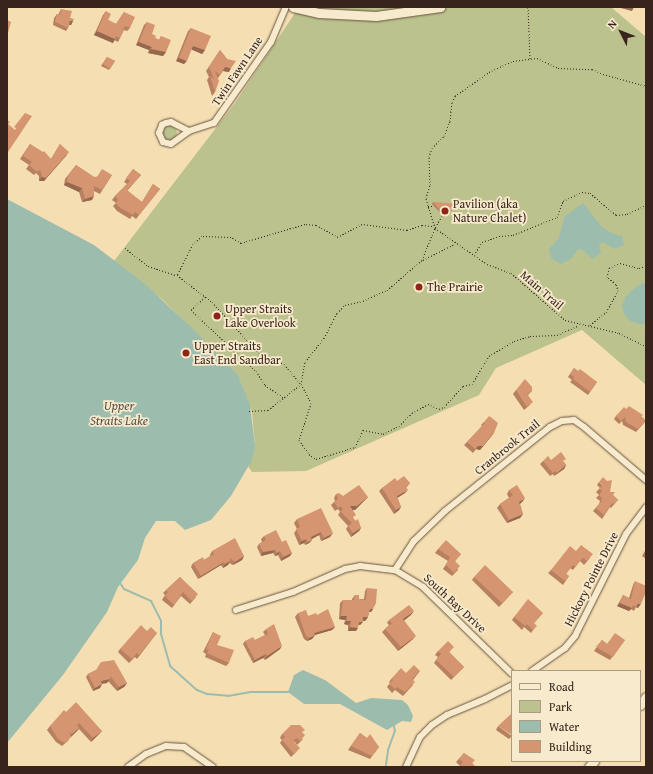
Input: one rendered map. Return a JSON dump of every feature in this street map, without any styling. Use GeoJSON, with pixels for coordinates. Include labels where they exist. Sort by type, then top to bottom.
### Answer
{"type":"FeatureCollection","features":[{"type":"Feature","properties":{"kind":"street","name":"Twin Fawn Lane"},"geometry":{"type":"LineString","coordinates":[[190,131],[171,122],[162,125],[159,133],[163,142],[172,144],[190,131],[209,125],[218,118],[271,42],[286,7]]}},
{"type":"Feature","properties":{"kind":"street"},"geometry":{"type":"LineString","coordinates":[[293,7],[319,13],[376,16],[440,7]]}},
{"type":"Feature","properties":{"kind":"street","name":"Cranbrook Trail"},"geometry":{"type":"LineString","coordinates":[[394,570],[414,541],[445,511],[550,427],[562,421],[574,420],[584,427],[646,480]]}},
{"type":"Feature","properties":{"kind":"street","name":"Hickory Pointe Drive"},"geometry":{"type":"LineString","coordinates":[[533,670],[565,648],[576,636],[626,534],[646,507]]}},
{"type":"Feature","properties":{"kind":"street","name":"South Bay Drive"},"geometry":{"type":"LineString","coordinates":[[236,610],[293,592],[345,569],[360,566],[394,570],[423,586],[511,673]]}},
{"type":"Feature","properties":{"kind":"street"},"geometry":{"type":"LineString","coordinates":[[406,767],[420,737],[432,725],[446,715],[485,699],[511,685]]}},
{"type":"Feature","properties":{"kind":"street"},"geometry":{"type":"LineString","coordinates":[[128,767],[146,754],[166,746],[184,747],[213,767]]}},
{"type":"Feature","properties":{"kind":"path"},"geometry":{"type":"LineString","coordinates":[[528,7],[530,59]]}},
{"type":"Feature","properties":{"kind":"path"},"geometry":{"type":"LineString","coordinates":[[177,276],[194,244],[202,236],[231,237],[241,244],[305,224],[316,225],[338,237],[362,224],[407,230],[422,225],[432,226],[426,198],[430,185],[429,157],[432,148],[444,136],[450,121],[453,99],[481,76],[513,62],[530,59],[543,59],[563,69],[592,68],[603,74],[646,86]]}},
{"type":"Feature","properties":{"kind":"path"},"geometry":{"type":"LineString","coordinates":[[474,256],[486,240],[513,235],[558,218],[563,201],[582,192],[590,193],[616,215],[627,214],[646,204]]}},
{"type":"Feature","properties":{"kind":"path"},"geometry":{"type":"LineString","coordinates":[[427,206],[434,206]]}},
{"type":"Feature","properties":{"kind":"path"},"geometry":{"type":"LineString","coordinates":[[422,260],[435,228],[442,216]]}},
{"type":"Feature","properties":{"kind":"path","name":"Main Trail"},"geometry":{"type":"LineString","coordinates":[[432,226],[454,244],[474,256],[511,273],[561,316],[578,325],[619,333],[646,346]]}},
{"type":"Feature","properties":{"kind":"path"},"geometry":{"type":"LineString","coordinates":[[249,411],[257,412],[268,410],[301,384],[305,362],[324,338],[337,313],[345,305],[363,301],[387,290],[422,260],[454,244]]}},
{"type":"Feature","properties":{"kind":"path"},"geometry":{"type":"LineString","coordinates":[[125,248],[148,266],[177,276],[205,296],[220,313],[265,357],[284,364],[301,384],[311,403],[298,440],[309,454],[316,459],[355,447],[363,430],[384,434],[392,430],[412,413],[428,404],[439,409],[444,407],[464,386],[472,384],[489,356],[514,341],[530,336],[558,335],[578,325]]}},
{"type":"Feature","properties":{"kind":"path"},"geometry":{"type":"LineString","coordinates":[[589,326],[596,318],[606,312],[618,291],[616,284],[607,277],[609,268],[620,262],[639,268],[646,266]]}},
{"type":"Feature","properties":{"kind":"path"},"geometry":{"type":"LineString","coordinates":[[205,296],[191,310],[248,363],[265,385],[285,398]]}},
{"type":"Feature","properties":{"kind":"path"},"geometry":{"type":"LineString","coordinates":[[217,316],[220,313]]}},
{"type":"Feature","properties":{"kind":"path"},"geometry":{"type":"LineString","coordinates":[[248,363],[265,357]]}},
{"type":"Feature","properties":{"kind":"green space"},"geometry":{"type":"Polygon","coordinates":[[[299,7],[611,7],[646,37],[646,385],[582,330],[496,368],[479,395],[306,471],[252,472],[248,466],[255,445],[252,412],[238,375],[163,300],[114,261],[235,103],[299,7]]]}},
{"type":"Feature","properties":{"kind":"green space"},"geometry":{"type":"Polygon","coordinates":[[[167,126],[173,126],[177,130],[177,136],[173,140],[167,140],[163,136],[163,130],[167,126]]]}},
{"type":"Feature","properties":{"kind":"water","name":"Upper Straits Lake"},"geometry":{"type":"Polygon","coordinates":[[[7,199],[94,245],[145,284],[193,329],[238,375],[250,405],[255,445],[252,460],[231,496],[211,520],[185,530],[175,521],[156,521],[145,538],[138,560],[118,587],[107,612],[63,675],[7,743],[7,199]]]}},
{"type":"Feature","properties":{"kind":"water"},"geometry":{"type":"Polygon","coordinates":[[[583,203],[602,227],[613,234],[622,236],[624,245],[615,249],[603,242],[599,244],[601,253],[592,259],[584,251],[578,249],[571,259],[561,264],[551,258],[549,249],[559,238],[564,217],[583,203]]]}},
{"type":"Feature","properties":{"kind":"water"},"geometry":{"type":"Polygon","coordinates":[[[646,282],[646,324],[640,324],[630,321],[624,314],[622,305],[627,295],[637,286],[646,282]]]}},
{"type":"Feature","properties":{"kind":"water"},"geometry":{"type":"Polygon","coordinates":[[[303,670],[325,680],[356,703],[371,698],[402,700],[408,705],[413,716],[411,722],[402,721],[387,730],[340,704],[304,704],[288,692],[294,675],[303,670]]]}},
{"type":"Feature","properties":{"kind":"building"},"geometry":{"type":"Polygon","coordinates":[[[61,9],[72,11],[70,18],[74,19],[73,21],[70,21],[68,28],[55,22],[57,14],[60,15],[61,9]]]}},
{"type":"Feature","properties":{"kind":"building"},"geometry":{"type":"Polygon","coordinates":[[[106,11],[111,14],[108,20],[116,24],[124,12],[135,17],[130,28],[125,26],[120,38],[116,36],[115,39],[97,31],[106,11]]]}},
{"type":"Feature","properties":{"kind":"building"},"geometry":{"type":"Polygon","coordinates":[[[7,20],[11,22],[8,33],[7,32],[7,20]]]}},
{"type":"Feature","properties":{"kind":"building"},"geometry":{"type":"Polygon","coordinates":[[[147,22],[155,25],[152,34],[156,36],[155,38],[160,40],[161,36],[171,40],[166,52],[151,49],[152,47],[139,42],[147,22]]]}},
{"type":"Feature","properties":{"kind":"building"},"geometry":{"type":"Polygon","coordinates":[[[191,28],[211,36],[205,50],[193,46],[187,61],[179,58],[191,28]]]}},
{"type":"Feature","properties":{"kind":"building"},"geometry":{"type":"Polygon","coordinates":[[[220,50],[227,59],[236,61],[231,68],[225,67],[220,75],[215,71],[219,81],[215,92],[210,76],[214,79],[209,67],[220,50]]]}},
{"type":"Feature","properties":{"kind":"building"},"geometry":{"type":"Polygon","coordinates":[[[107,57],[115,61],[110,69],[103,64],[107,57]]]}},
{"type":"Feature","properties":{"kind":"building"},"geometry":{"type":"Polygon","coordinates":[[[25,113],[32,116],[8,152],[7,120],[10,122],[8,124],[15,130],[16,128],[14,127],[25,113]]]}},
{"type":"Feature","properties":{"kind":"building"},"geometry":{"type":"Polygon","coordinates":[[[30,144],[43,152],[44,151],[51,159],[60,144],[69,152],[46,178],[42,177],[41,172],[38,170],[37,172],[29,165],[32,162],[23,156],[30,144]]]}},
{"type":"Feature","properties":{"kind":"building"},"geometry":{"type":"Polygon","coordinates":[[[76,165],[94,177],[97,177],[102,169],[112,175],[102,190],[94,186],[94,196],[85,199],[82,188],[67,182],[68,176],[76,165]]]}},
{"type":"Feature","properties":{"kind":"building"},"geometry":{"type":"Polygon","coordinates":[[[133,169],[141,175],[127,190],[142,202],[153,184],[160,189],[139,215],[135,212],[133,215],[119,207],[116,203],[118,199],[115,196],[130,181],[126,178],[133,169]]]}},
{"type":"Feature","properties":{"kind":"building","name":"Pavilion (aka Nature Chalet)"},"geometry":{"type":"Polygon","coordinates":[[[433,202],[458,204],[445,216],[433,202]]]}},
{"type":"Feature","properties":{"kind":"building"},"geometry":{"type":"Polygon","coordinates":[[[574,368],[578,371],[580,369],[597,382],[590,392],[573,379],[574,377],[570,374],[574,368]]]}},
{"type":"Feature","properties":{"kind":"building"},"geometry":{"type":"Polygon","coordinates":[[[525,379],[532,387],[532,391],[527,394],[533,402],[527,407],[516,390],[525,379]]]}},
{"type":"Feature","properties":{"kind":"building"},"geometry":{"type":"Polygon","coordinates":[[[629,406],[643,415],[641,417],[646,421],[638,429],[626,422],[625,417],[621,421],[616,416],[624,407],[626,409],[629,406]]]}},
{"type":"Feature","properties":{"kind":"building"},"geometry":{"type":"Polygon","coordinates":[[[489,416],[498,423],[494,433],[483,446],[478,446],[475,449],[467,442],[485,423],[484,422],[489,416]]]}},
{"type":"Feature","properties":{"kind":"building"},"geometry":{"type":"Polygon","coordinates":[[[561,452],[566,459],[563,461],[566,465],[557,473],[555,471],[553,473],[543,461],[548,456],[551,460],[561,452]]]}},
{"type":"Feature","properties":{"kind":"building"},"geometry":{"type":"Polygon","coordinates":[[[404,476],[410,483],[406,487],[408,490],[397,496],[401,507],[396,510],[382,488],[395,478],[397,481],[404,476]]]}},
{"type":"Feature","properties":{"kind":"building"},"geometry":{"type":"Polygon","coordinates":[[[603,477],[607,481],[612,480],[610,492],[615,492],[613,495],[618,500],[614,504],[612,503],[604,515],[596,508],[601,502],[602,498],[599,495],[602,491],[599,489],[603,485],[599,482],[603,477]]]}},
{"type":"Feature","properties":{"kind":"building"},"geometry":{"type":"Polygon","coordinates":[[[359,485],[368,497],[357,506],[350,506],[356,515],[353,517],[355,521],[358,519],[361,528],[353,533],[348,526],[352,523],[340,511],[343,510],[341,506],[338,508],[334,502],[338,499],[336,494],[339,493],[343,496],[359,485]]]}},
{"type":"Feature","properties":{"kind":"building"},"geometry":{"type":"Polygon","coordinates":[[[517,485],[525,498],[519,502],[523,514],[509,520],[500,504],[513,495],[509,490],[517,485]]]}},
{"type":"Feature","properties":{"kind":"building"},"geometry":{"type":"Polygon","coordinates":[[[321,508],[333,533],[324,538],[321,532],[311,537],[312,540],[308,542],[306,539],[302,541],[296,529],[300,527],[297,519],[321,508]]]}},
{"type":"Feature","properties":{"kind":"building"},"geometry":{"type":"Polygon","coordinates":[[[276,530],[282,542],[286,540],[292,553],[283,557],[280,551],[277,553],[275,550],[263,552],[259,544],[266,540],[264,536],[276,530]]]}},
{"type":"Feature","properties":{"kind":"building"},"geometry":{"type":"Polygon","coordinates":[[[235,538],[244,556],[235,562],[230,558],[230,561],[225,564],[224,562],[201,576],[193,563],[203,557],[204,560],[214,554],[212,551],[235,538]]]}},
{"type":"Feature","properties":{"kind":"building"},"geometry":{"type":"Polygon","coordinates":[[[446,540],[461,554],[455,561],[460,566],[454,573],[446,565],[450,557],[438,549],[446,540]]]}},
{"type":"Feature","properties":{"kind":"building"},"geometry":{"type":"Polygon","coordinates":[[[581,545],[593,554],[587,561],[583,558],[575,567],[573,565],[566,574],[569,576],[565,581],[551,570],[570,546],[576,551],[581,545]]]}},
{"type":"Feature","properties":{"kind":"building"},"geometry":{"type":"Polygon","coordinates":[[[485,565],[513,592],[502,603],[474,577],[485,565]]]}},
{"type":"Feature","properties":{"kind":"building"},"geometry":{"type":"Polygon","coordinates":[[[180,577],[198,594],[192,601],[183,592],[174,605],[165,596],[168,592],[166,590],[180,577]]]}},
{"type":"Feature","properties":{"kind":"building"},"geometry":{"type":"Polygon","coordinates":[[[635,581],[646,586],[646,592],[641,604],[638,603],[636,607],[633,605],[632,608],[620,603],[623,595],[631,599],[635,581]]]}},
{"type":"Feature","properties":{"kind":"building"},"geometry":{"type":"Polygon","coordinates":[[[367,588],[377,589],[376,603],[373,609],[370,609],[368,617],[363,617],[363,622],[359,622],[358,628],[350,627],[351,621],[347,621],[347,616],[341,616],[343,600],[354,600],[355,595],[359,595],[359,599],[366,600],[367,588]]]}},
{"type":"Feature","properties":{"kind":"building"},"geometry":{"type":"Polygon","coordinates":[[[528,599],[543,613],[534,623],[537,626],[533,630],[527,624],[525,626],[514,617],[528,599]]]}},
{"type":"Feature","properties":{"kind":"building"},"geometry":{"type":"Polygon","coordinates":[[[409,605],[414,611],[403,619],[416,636],[401,647],[385,629],[392,623],[389,620],[409,605]]]}},
{"type":"Feature","properties":{"kind":"building"},"geometry":{"type":"Polygon","coordinates":[[[328,609],[335,627],[314,633],[315,635],[309,638],[306,636],[298,613],[306,610],[308,616],[316,613],[317,615],[328,609]]]}},
{"type":"Feature","properties":{"kind":"building"},"geometry":{"type":"Polygon","coordinates":[[[274,624],[282,646],[267,656],[266,654],[255,660],[245,641],[253,637],[255,640],[268,634],[266,629],[274,624]]]}},
{"type":"Feature","properties":{"kind":"building"},"geometry":{"type":"Polygon","coordinates":[[[141,625],[147,631],[151,627],[157,633],[139,655],[137,653],[132,659],[120,649],[141,625]]]}},
{"type":"Feature","properties":{"kind":"building"},"geometry":{"type":"Polygon","coordinates":[[[213,632],[221,636],[217,645],[234,650],[229,663],[207,653],[209,650],[206,649],[213,632]]]}},
{"type":"Feature","properties":{"kind":"building"},"geometry":{"type":"Polygon","coordinates":[[[615,633],[625,640],[613,657],[596,647],[602,640],[607,644],[615,633]]]}},
{"type":"Feature","properties":{"kind":"building"},"geometry":{"type":"Polygon","coordinates":[[[448,641],[454,647],[449,652],[464,667],[454,677],[436,660],[441,654],[438,651],[448,641]]]}},
{"type":"Feature","properties":{"kind":"building"},"geometry":{"type":"Polygon","coordinates":[[[114,660],[127,683],[119,687],[110,676],[110,679],[101,681],[102,684],[95,688],[88,674],[96,670],[101,662],[114,660]]]}},
{"type":"Feature","properties":{"kind":"building"},"geometry":{"type":"Polygon","coordinates":[[[414,665],[420,671],[412,679],[415,682],[405,692],[397,687],[395,689],[389,684],[401,668],[406,673],[414,665]]]}},
{"type":"Feature","properties":{"kind":"building"},"geometry":{"type":"Polygon","coordinates":[[[76,702],[102,731],[93,738],[79,723],[77,725],[79,728],[72,734],[69,732],[71,737],[65,743],[58,739],[50,726],[64,710],[66,712],[76,702]]]}},
{"type":"Feature","properties":{"kind":"building"},"geometry":{"type":"Polygon","coordinates":[[[511,714],[511,734],[498,726],[511,714]]]}},
{"type":"Feature","properties":{"kind":"building"},"geometry":{"type":"Polygon","coordinates":[[[291,725],[300,725],[305,730],[302,732],[305,735],[300,741],[297,738],[293,741],[300,748],[294,754],[282,740],[285,737],[282,734],[291,725]]]}},
{"type":"Feature","properties":{"kind":"building"},"geometry":{"type":"Polygon","coordinates":[[[360,733],[367,738],[370,734],[379,747],[372,756],[351,746],[360,733]]]}},
{"type":"Feature","properties":{"kind":"building"},"geometry":{"type":"Polygon","coordinates":[[[464,753],[475,760],[472,763],[475,766],[474,767],[460,766],[463,762],[459,759],[464,753]]]}},
{"type":"Feature","properties":{"kind":"waterway"},"geometry":{"type":"LineString","coordinates":[[120,583],[124,589],[151,601],[161,621],[161,634],[170,666],[197,690],[207,694],[228,696],[251,692],[290,692]]}},
{"type":"Feature","properties":{"kind":"waterway"},"geometry":{"type":"LineString","coordinates":[[386,765],[388,750],[395,731],[393,722]]}},
{"type":"Feature","properties":{"kind":"place","name":"Pavilion (aka Nature Chalet)"},"geometry":{"type":"Point","coordinates":[445,211]}},
{"type":"Feature","properties":{"kind":"place","name":"The Prairie"},"geometry":{"type":"Point","coordinates":[419,287]}},
{"type":"Feature","properties":{"kind":"place","name":"Upper Straits Lake Overlook"},"geometry":{"type":"Point","coordinates":[217,316]}},
{"type":"Feature","properties":{"kind":"place","name":"Upper Straits East End Sandbar"},"geometry":{"type":"Point","coordinates":[186,353]}}]}
